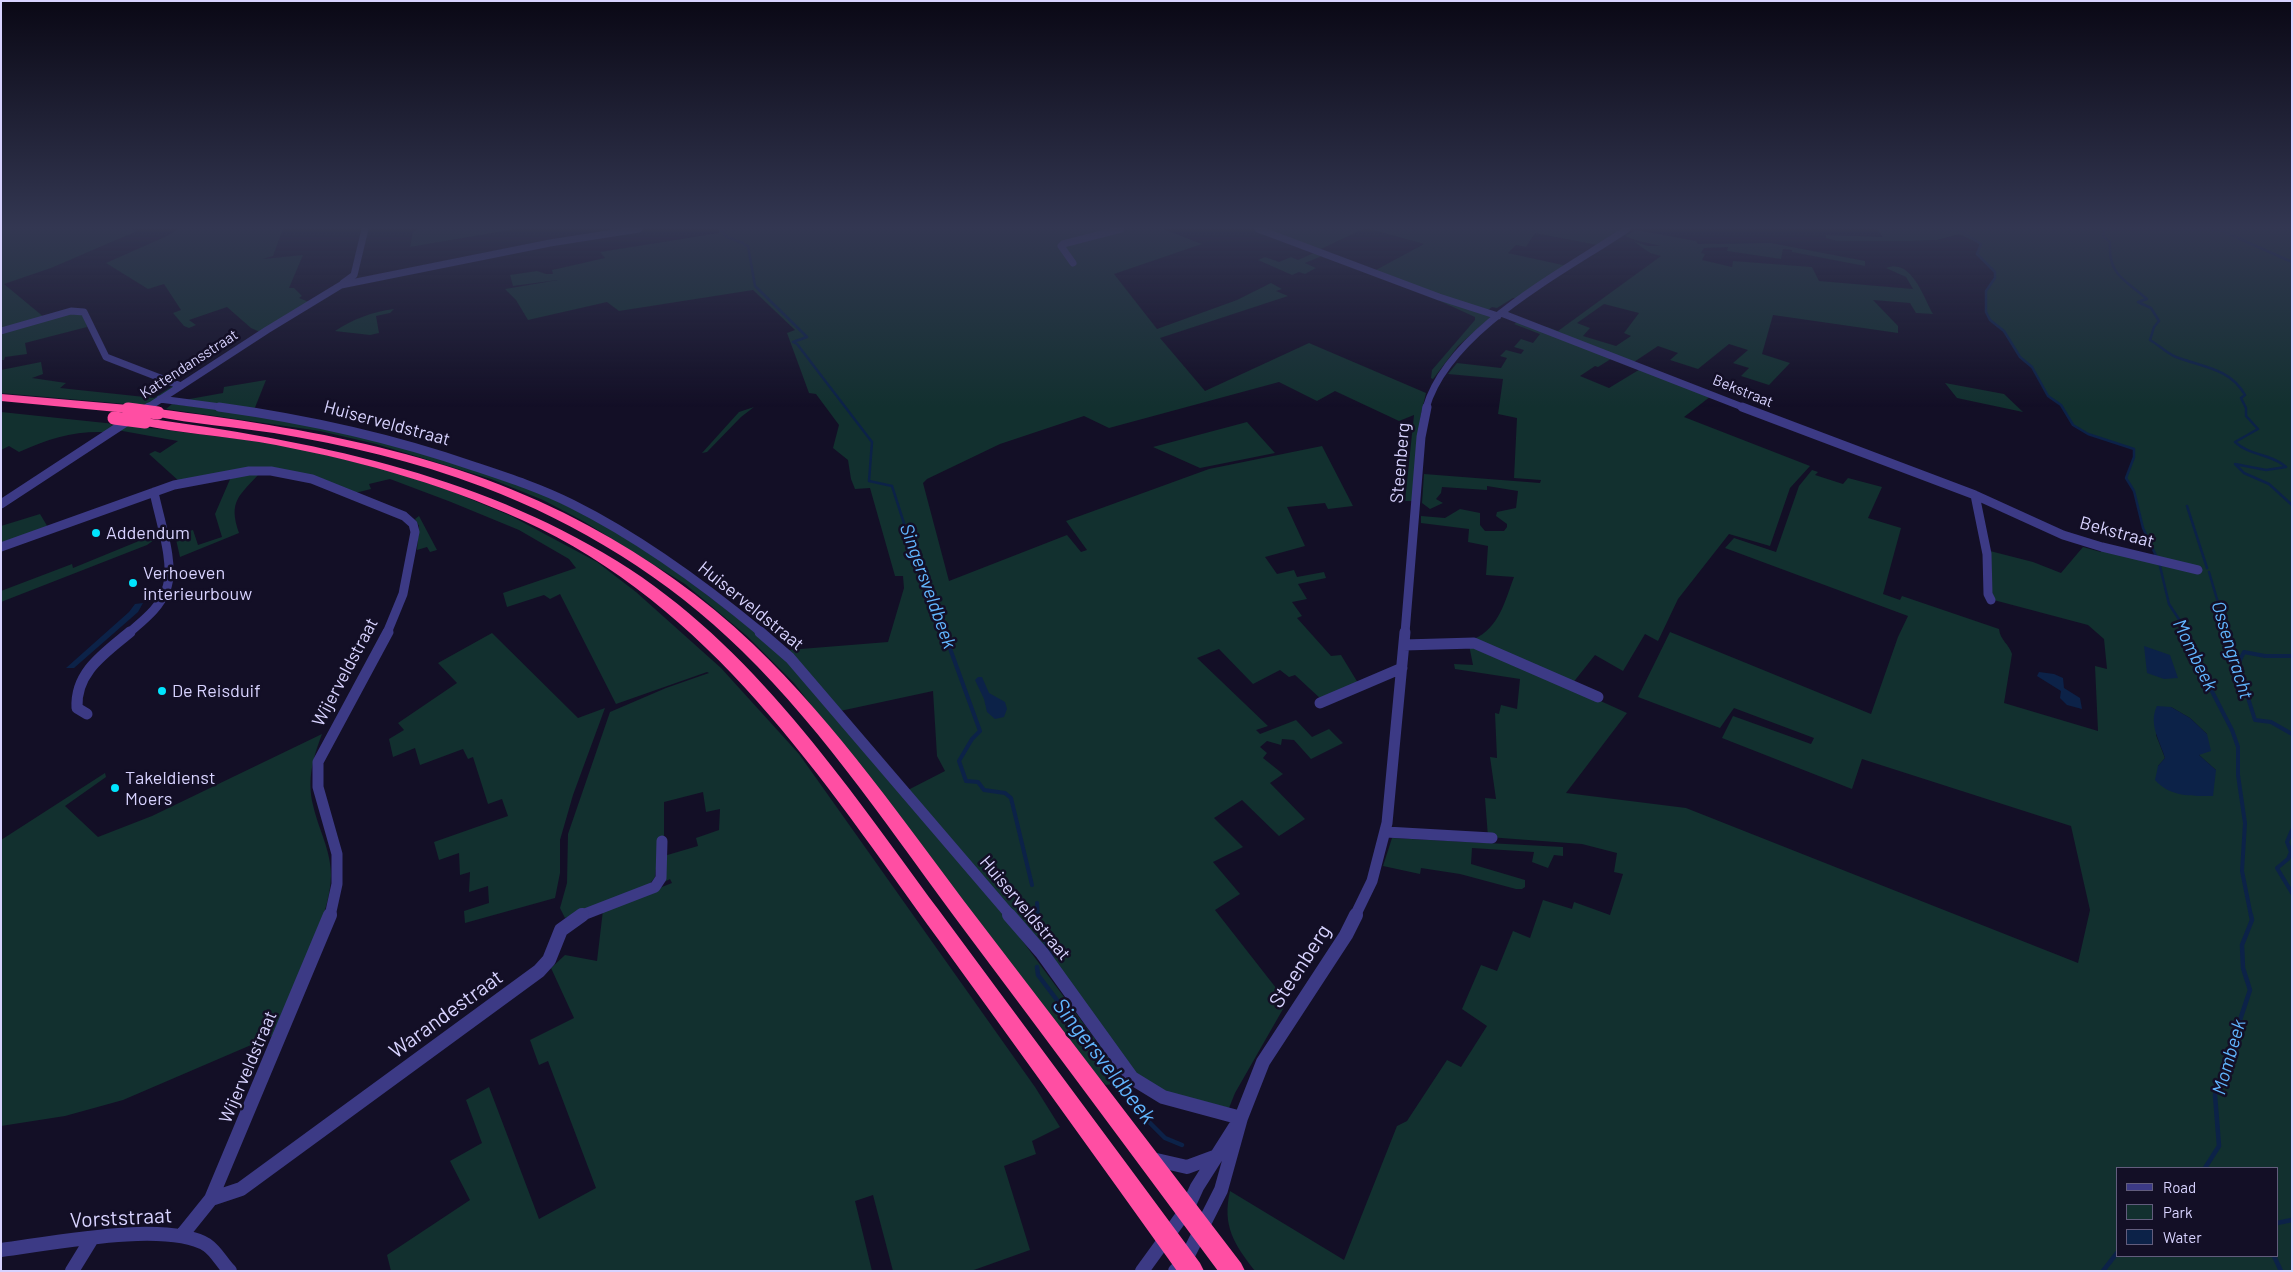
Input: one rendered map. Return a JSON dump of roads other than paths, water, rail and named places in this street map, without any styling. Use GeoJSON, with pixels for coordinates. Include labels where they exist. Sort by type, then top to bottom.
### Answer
{"type":"FeatureCollection","features":[{"type":"Feature","properties":{"kind":"highway"},"geometry":{"type":"LineString","coordinates":[[1,397],[128,409],[248,424],[327,438],[394,454],[460,474],[525,500],[573,523],[627,554],[678,589],[744,645],[791,694],[842,755],[1233,1271]]}},
{"type":"Feature","properties":{"kind":"highway"},"geometry":{"type":"LineString","coordinates":[[1,406],[114,418],[155,412],[237,434],[316,447],[385,464],[449,484],[559,533],[612,564],[662,599],[726,655],[822,765],[1168,1237],[1184,1267]]}},
{"type":"Feature","properties":{"kind":"street","name":"Kattendansstraat"},"geometry":{"type":"LineString","coordinates":[[1,504],[155,412],[181,386],[336,288]]}},
{"type":"Feature","properties":{"kind":"street","name":"Bekstraat"},"geometry":{"type":"LineString","coordinates":[[1416,288],[1439,297],[1500,314],[1789,426],[1974,494],[2063,534],[2198,570]]}},
{"type":"Feature","properties":{"kind":"street","name":"Steenberg"},"geometry":{"type":"LineString","coordinates":[[1184,1267],[1221,1190],[1241,1118],[1263,1062],[1346,935],[1364,900],[1386,832],[1402,668],[1420,442],[1427,405],[1438,379],[1450,361],[1482,328],[1538,288]]}},
{"type":"Feature","properties":{"kind":"street"},"geometry":{"type":"LineString","coordinates":[[1,331],[71,311],[84,312],[90,329],[102,345],[106,357],[181,386]]}},
{"type":"Feature","properties":{"kind":"street","name":"Huiserveldstraat"},"geometry":{"type":"LineString","coordinates":[[155,412],[256,412],[335,426],[398,441],[459,460],[532,487],[580,508],[669,563],[753,626],[790,658],[1042,953],[1132,1078],[1163,1097],[1241,1118]]}},
{"type":"Feature","properties":{"kind":"street","name":"Wijerveldstraat"},"geometry":{"type":"LineString","coordinates":[[1,548],[174,485],[230,474],[272,471],[295,474],[404,516],[413,524],[416,532],[403,594],[395,615],[385,638],[333,731],[318,762],[318,787],[337,854],[337,884],[329,920],[211,1198],[182,1235]]}},
{"type":"Feature","properties":{"kind":"street"},"geometry":{"type":"LineString","coordinates":[[87,714],[77,708],[77,692],[85,675],[163,600],[170,583],[170,572],[154,492]]}},
{"type":"Feature","properties":{"kind":"street"},"geometry":{"type":"LineString","coordinates":[[1974,494],[1987,554],[1988,594],[1991,600]]}},
{"type":"Feature","properties":{"kind":"street"},"geometry":{"type":"LineString","coordinates":[[1404,645],[1474,643],[1598,697]]}},
{"type":"Feature","properties":{"kind":"street"},"geometry":{"type":"LineString","coordinates":[[1320,703],[1402,668]]}},
{"type":"Feature","properties":{"kind":"street"},"geometry":{"type":"LineString","coordinates":[[1386,832],[1492,838]]}},
{"type":"Feature","properties":{"kind":"street","name":"Warandestraat"},"geometry":{"type":"LineString","coordinates":[[211,1198],[241,1189],[538,971],[549,960],[561,930],[582,915],[655,886],[661,878],[662,841]]}},
{"type":"Feature","properties":{"kind":"street","name":"Steenberg"},"geometry":{"type":"LineString","coordinates":[[1142,1271],[1187,1209],[1214,1157],[1241,1118]]}},
{"type":"Feature","properties":{"kind":"street"},"geometry":{"type":"LineString","coordinates":[[1149,1158],[1187,1167],[1214,1157]]}},
{"type":"Feature","properties":{"kind":"street","name":"Vorststraat"},"geometry":{"type":"LineString","coordinates":[[1,1250],[144,1234],[182,1235],[206,1245],[230,1271]]}},
{"type":"Feature","properties":{"kind":"street"},"geometry":{"type":"LineString","coordinates":[[72,1271],[90,1240]]}},
{"type":"Feature","properties":{"kind":"water"},"geometry":{"type":"Polygon","coordinates":[[[143,603],[138,612],[74,668],[66,668],[129,612],[135,604],[143,603]]]}},
{"type":"Feature","properties":{"kind":"water"},"geometry":{"type":"Polygon","coordinates":[[[2144,646],[2170,655],[2178,678],[2164,679],[2147,673],[2144,646]]]}},
{"type":"Feature","properties":{"kind":"water"},"geometry":{"type":"Polygon","coordinates":[[[2039,672],[2054,674],[2063,678],[2064,688],[2080,698],[2082,709],[2067,705],[2060,698],[2061,691],[2037,676],[2039,672]]]}},
{"type":"Feature","properties":{"kind":"water"},"geometry":{"type":"Polygon","coordinates":[[[978,677],[982,677],[989,693],[1005,702],[1007,709],[1004,717],[995,719],[987,712],[984,699],[975,680],[978,677]]]}},
{"type":"Feature","properties":{"kind":"water"},"geometry":{"type":"Polygon","coordinates":[[[2157,706],[2171,707],[2190,718],[2207,734],[2211,751],[2199,755],[2216,770],[2213,796],[2174,793],[2161,786],[2155,780],[2158,766],[2165,758],[2154,726],[2157,706]]]}},
{"type":"Feature","properties":{"kind":"waterway","name":"Singersveldbeek"},"geometry":{"type":"LineString","coordinates":[[757,288],[807,337],[793,342],[797,344],[872,442],[869,481],[892,486],[918,567],[925,578],[945,633]]}},
{"type":"Feature","properties":{"kind":"waterway","name":"Mombeek"},"geometry":{"type":"LineString","coordinates":[[1988,288],[1986,291],[1986,312],[1990,320],[2004,331],[2020,357],[2032,367],[2048,396],[2061,405],[2073,425],[2088,434],[2134,449],[2134,457],[2126,478],[2134,491],[2143,528],[2159,562],[2169,604],[2182,624],[2184,633]]}},
{"type":"Feature","properties":{"kind":"waterway"},"geometry":{"type":"LineString","coordinates":[[2134,288],[2147,299],[2138,302],[2151,308],[2159,321],[2154,327],[2150,340],[2176,357],[2223,374],[2239,386],[2245,395],[2241,398],[2246,408],[2246,416],[2258,429],[2235,442],[2247,450],[2274,460],[2286,467],[2266,470],[2235,464],[2244,473],[2269,484],[2292,505]]}},
{"type":"Feature","properties":{"kind":"waterway","name":"Ossengracht"},"geometry":{"type":"LineString","coordinates":[[2187,506],[2207,568]]}},
{"type":"Feature","properties":{"kind":"waterway","name":"Ossengracht"},"geometry":{"type":"LineString","coordinates":[[2209,572],[2227,633]]}},
{"type":"Feature","properties":{"kind":"waterway","name":"Singersveldbeek"},"geometry":{"type":"LineString","coordinates":[[944,632],[980,731],[972,739],[959,761],[966,781],[978,782],[984,790],[1005,793],[1011,798],[1032,885]]}},
{"type":"Feature","properties":{"kind":"waterway","name":"Mombeek"},"geometry":{"type":"LineString","coordinates":[[2184,632],[2187,643],[2232,730],[2238,747],[2238,775],[2245,823],[2242,871],[2251,916]]}},
{"type":"Feature","properties":{"kind":"waterway","name":"Ossengracht"},"geometry":{"type":"LineString","coordinates":[[2227,632],[2238,665]]}},
{"type":"Feature","properties":{"kind":"waterway"},"geometry":{"type":"LineString","coordinates":[[2238,665],[2244,652],[2265,656],[2292,656]]}},
{"type":"Feature","properties":{"kind":"waterway","name":"Ossengracht"},"geometry":{"type":"LineString","coordinates":[[2238,665],[2255,720],[2271,722],[2292,734]]}},
{"type":"Feature","properties":{"kind":"waterway","name":"Ossengracht"},"geometry":{"type":"LineString","coordinates":[[2292,830],[2287,842],[2291,852],[2288,859],[2277,868],[2292,893]]}},
{"type":"Feature","properties":{"kind":"waterway","name":"Singersveldbeek"},"geometry":{"type":"LineString","coordinates":[[1037,903],[1038,916]]}},
{"type":"Feature","properties":{"kind":"waterway","name":"Singersveldbeek"},"geometry":{"type":"LineString","coordinates":[[1038,915],[1039,926],[1052,956]]}},
{"type":"Feature","properties":{"kind":"waterway","name":"Mombeek"},"geometry":{"type":"LineString","coordinates":[[2206,1167],[2219,1146],[2215,1095],[2250,990],[2243,968],[2242,945],[2252,920],[2251,915]]}},
{"type":"Feature","properties":{"kind":"waterway","name":"Singersveldbeek"},"geometry":{"type":"LineString","coordinates":[[1037,967],[1038,975],[1150,1123],[1165,1138],[1182,1145]]}},
{"type":"Feature","properties":{"kind":"waterway","name":"Ossengracht"},"geometry":{"type":"LineString","coordinates":[[2278,1223],[2292,1220]]}},
{"type":"Feature","properties":{"kind":"waterway","name":"Mombeek"},"geometry":{"type":"LineString","coordinates":[[2103,1271],[2116,1254]]}},
{"type":"Feature","properties":{"kind":"waterway","name":"Ossengracht"},"geometry":{"type":"LineString","coordinates":[[2274,1257],[2281,1271]]}},
{"type":"Feature","properties":{"kind":"place","name":"Addendum"},"geometry":{"type":"Point","coordinates":[96,533]}},
{"type":"Feature","properties":{"kind":"place","name":"Verhoeven interieurbouw"},"geometry":{"type":"Point","coordinates":[133,583]}},
{"type":"Feature","properties":{"kind":"place","name":"De Reisduif"},"geometry":{"type":"Point","coordinates":[162,691]}},
{"type":"Feature","properties":{"kind":"place","name":"Takeldienst Moers"},"geometry":{"type":"Point","coordinates":[115,788]}}]}
